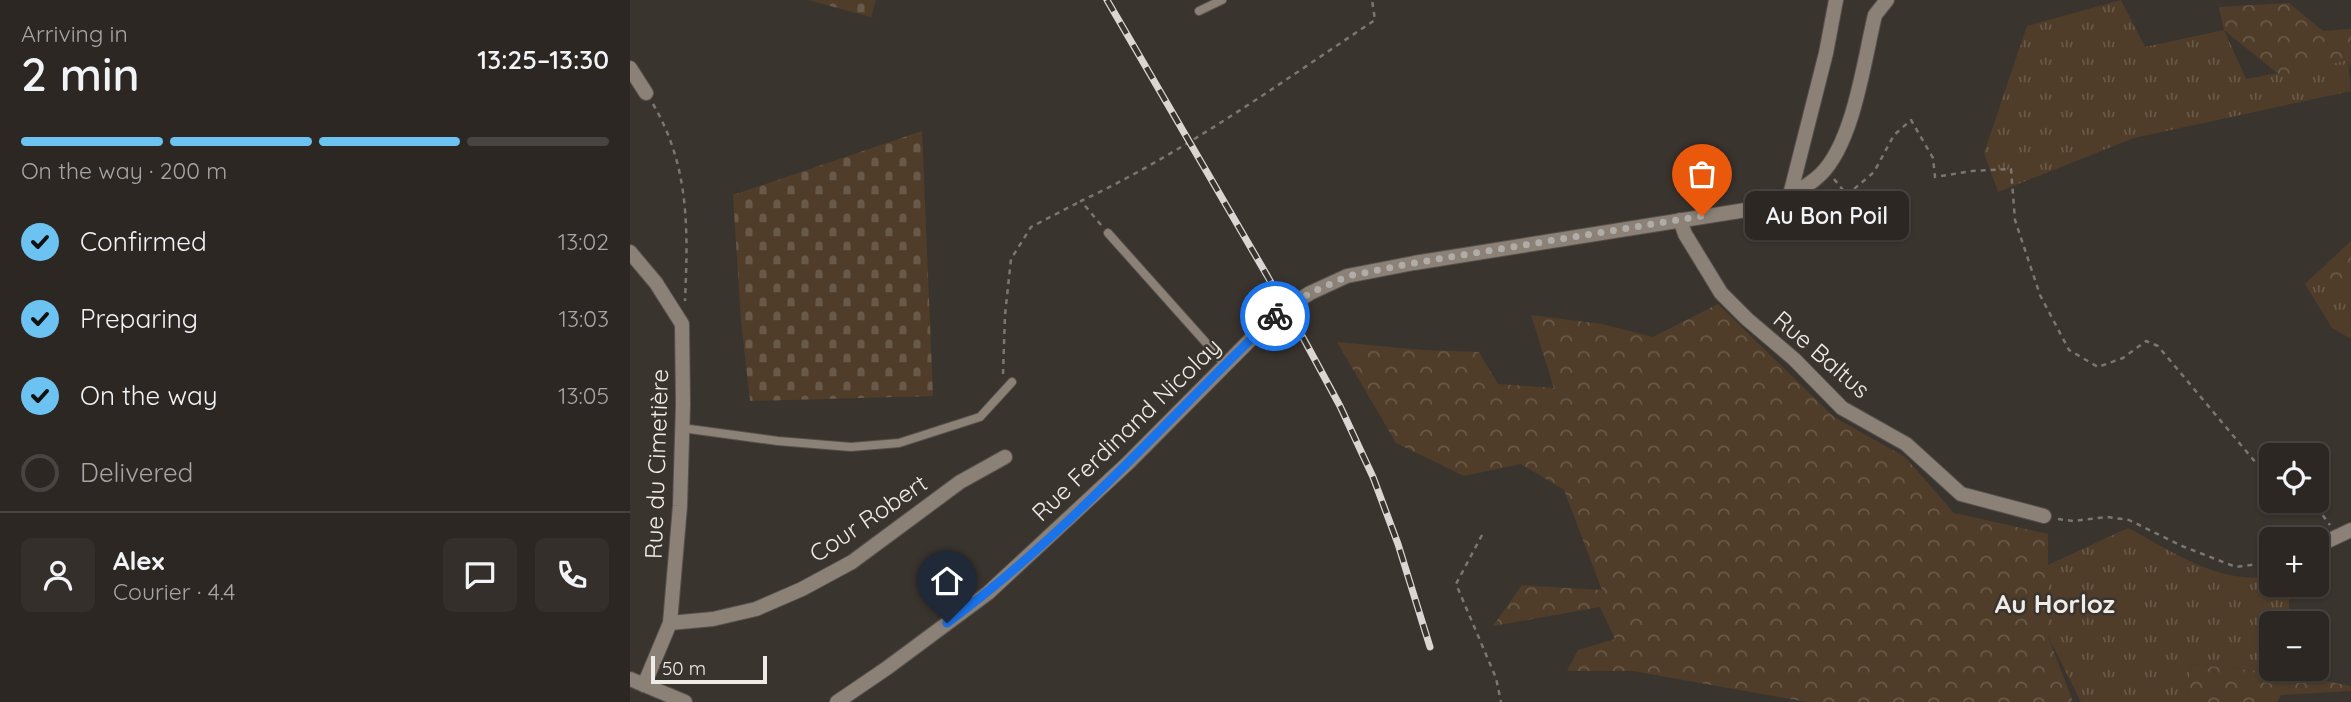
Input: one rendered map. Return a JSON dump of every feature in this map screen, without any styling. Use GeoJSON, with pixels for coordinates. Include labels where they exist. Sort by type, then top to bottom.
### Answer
{"type":"FeatureCollection","features":[{"type":"Feature","properties":{"kind":"street"},"geometry":{"type":"LineString","coordinates":[[1790,195],[1826,54],[1836,0]]}},
{"type":"Feature","properties":{"kind":"street","name":"Rue Ferdinand Nicolay"},"geometry":{"type":"LineString","coordinates":[[837,702],[988,593],[1128,463],[1274,316],[1310,293],[1348,276],[1414,263],[1771,206],[1809,184],[1824,171],[1847,131],[1875,15],[1887,0]]}},
{"type":"Feature","properties":{"kind":"street"},"geometry":{"type":"LineString","coordinates":[[630,68],[646,93]]}},
{"type":"Feature","properties":{"kind":"street","name":"Rue Baltus"},"geometry":{"type":"LineString","coordinates":[[1680,220],[1685,234],[1721,293],[1794,359],[1842,408],[1906,444],[1961,494],[2044,516]]}},
{"type":"Feature","properties":{"kind":"street"},"geometry":{"type":"LineString","coordinates":[[630,251],[656,283],[682,324]]}},
{"type":"Feature","properties":{"kind":"street","name":"Rue du Cimetière"},"geometry":{"type":"LineString","coordinates":[[637,682],[670,623],[680,506],[682,324]]}},
{"type":"Feature","properties":{"kind":"street","name":"Cour Robert"},"geometry":{"type":"LineString","coordinates":[[670,623],[713,619],[755,609],[802,589],[852,562],[960,482],[1005,457]]}},
{"type":"Feature","properties":{"kind":"street"},"geometry":{"type":"LineString","coordinates":[[637,682],[685,702]]}},
{"type":"Feature","properties":{"kind":"lane"},"geometry":{"type":"LineString","coordinates":[[1199,11],[1222,0]]}},
{"type":"Feature","properties":{"kind":"lane"},"geometry":{"type":"LineString","coordinates":[[1108,233],[1224,364]]}},
{"type":"Feature","properties":{"kind":"lane"},"geometry":{"type":"LineString","coordinates":[[682,428],[778,441],[851,447],[899,443],[980,417],[1012,382]]}},
{"type":"Feature","properties":{"kind":"path"},"geometry":{"type":"LineString","coordinates":[[1005,390],[1003,351],[1011,259],[1031,227],[1132,177],[1375,20],[1372,0]]}},
{"type":"Feature","properties":{"kind":"path"},"geometry":{"type":"LineString","coordinates":[[646,93],[665,125],[678,157],[685,191],[685,300],[682,324]]}},
{"type":"Feature","properties":{"kind":"path"},"geometry":{"type":"LineString","coordinates":[[1833,177],[1847,195],[1874,172],[1894,135],[1911,120],[1933,158],[1935,177],[2011,169],[2015,220],[2040,295],[2069,350],[2098,367],[2123,358],[2146,341],[2158,346],[2259,466]]}},
{"type":"Feature","properties":{"kind":"path"},"geometry":{"type":"LineString","coordinates":[[1081,201],[1108,233]]}},
{"type":"Feature","properties":{"kind":"path"},"geometry":{"type":"LineString","coordinates":[[2323,513],[2344,533]]}},
{"type":"Feature","properties":{"kind":"path"},"geometry":{"type":"LineString","coordinates":[[2044,516],[2073,521],[2107,517],[2129,520],[2182,546],[2236,567],[2259,564]]}},
{"type":"Feature","properties":{"kind":"path"},"geometry":{"type":"LineString","coordinates":[[1482,535],[1456,584],[1496,678],[1501,702]]}},
{"type":"Feature","properties":{"kind":"green space"},"geometry":{"type":"Polygon","coordinates":[[[808,0],[876,0],[871,17],[808,0]]]}},
{"type":"Feature","properties":{"kind":"green space"},"geometry":{"type":"Polygon","coordinates":[[[2121,0],[2145,47],[2224,30],[2246,79],[2348,60],[2351,91],[2134,138],[1998,192],[1984,153],[2027,26],[2121,0]]]}},
{"type":"Feature","properties":{"kind":"green space"},"geometry":{"type":"Polygon","coordinates":[[[2289,3],[2323,31],[2351,29],[2351,68],[2347,60],[2281,76],[2224,30],[2219,7],[2289,3]]]}},
{"type":"Feature","properties":{"kind":"green space"},"geometry":{"type":"Polygon","coordinates":[[[922,131],[933,396],[750,401],[741,320],[733,195],[922,131]]]}},
{"type":"Feature","properties":{"kind":"green space"},"geometry":{"type":"Polygon","coordinates":[[[2351,241],[2351,284],[2305,284],[2351,241]]]}},
{"type":"Feature","properties":{"kind":"green space"},"geometry":{"type":"Polygon","coordinates":[[[2305,284],[2351,284],[2351,339],[2332,328],[2305,284]]]}},
{"type":"Feature","properties":{"kind":"green space"},"geometry":{"type":"Polygon","coordinates":[[[1718,304],[1834,417],[1905,457],[1954,513],[2048,534],[2048,636],[2073,702],[1807,702],[1633,671],[1567,671],[1578,650],[1615,639],[1600,607],[1493,626],[1522,585],[1602,590],[1564,490],[1521,464],[1464,476],[1396,443],[1337,342],[1479,352],[1498,384],[1554,388],[1531,315],[1602,324],[1653,337],[1718,304]]]}},
{"type":"Feature","properties":{"kind":"green space"},"geometry":{"type":"Polygon","coordinates":[[[2128,528],[2214,571],[2259,578],[2259,597],[2289,597],[2289,611],[2259,611],[2259,671],[2191,664],[2186,702],[2081,702],[2048,636],[2048,565],[2128,528]]]}},
{"type":"Feature","properties":{"kind":"green space"},"geometry":{"type":"Polygon","coordinates":[[[2191,664],[2259,671],[2259,681],[2325,681],[2351,686],[2351,691],[2281,695],[2277,702],[2186,702],[2191,664]]]}},
{"type":"Feature","properties":{"kind":"railway"},"geometry":{"type":"LineString","coordinates":[[1107,0],[1340,406],[1373,477],[1398,544],[1430,647]]}},
{"type":"Feature","properties":{"kind":"way so far"},"geometry":{"type":"LineString","coordinates":[[1275,316],[1310,293],[1348,276],[1702,216]]}},
{"type":"Feature","properties":{"kind":"place","name":"Au Bon Poil"},"geometry":{"type":"Point","coordinates":[1702,216]}},
{"type":"Feature","properties":{"kind":"district","name":"Au Horloz"},"geometry":{"type":"Point","coordinates":[2055,603]}},
{"type":"Feature","properties":{"kind":"route"},"geometry":{"type":"LineString","coordinates":[[947,623],[988,593],[1128,463],[1224,364],[1275,316]]}}]}
